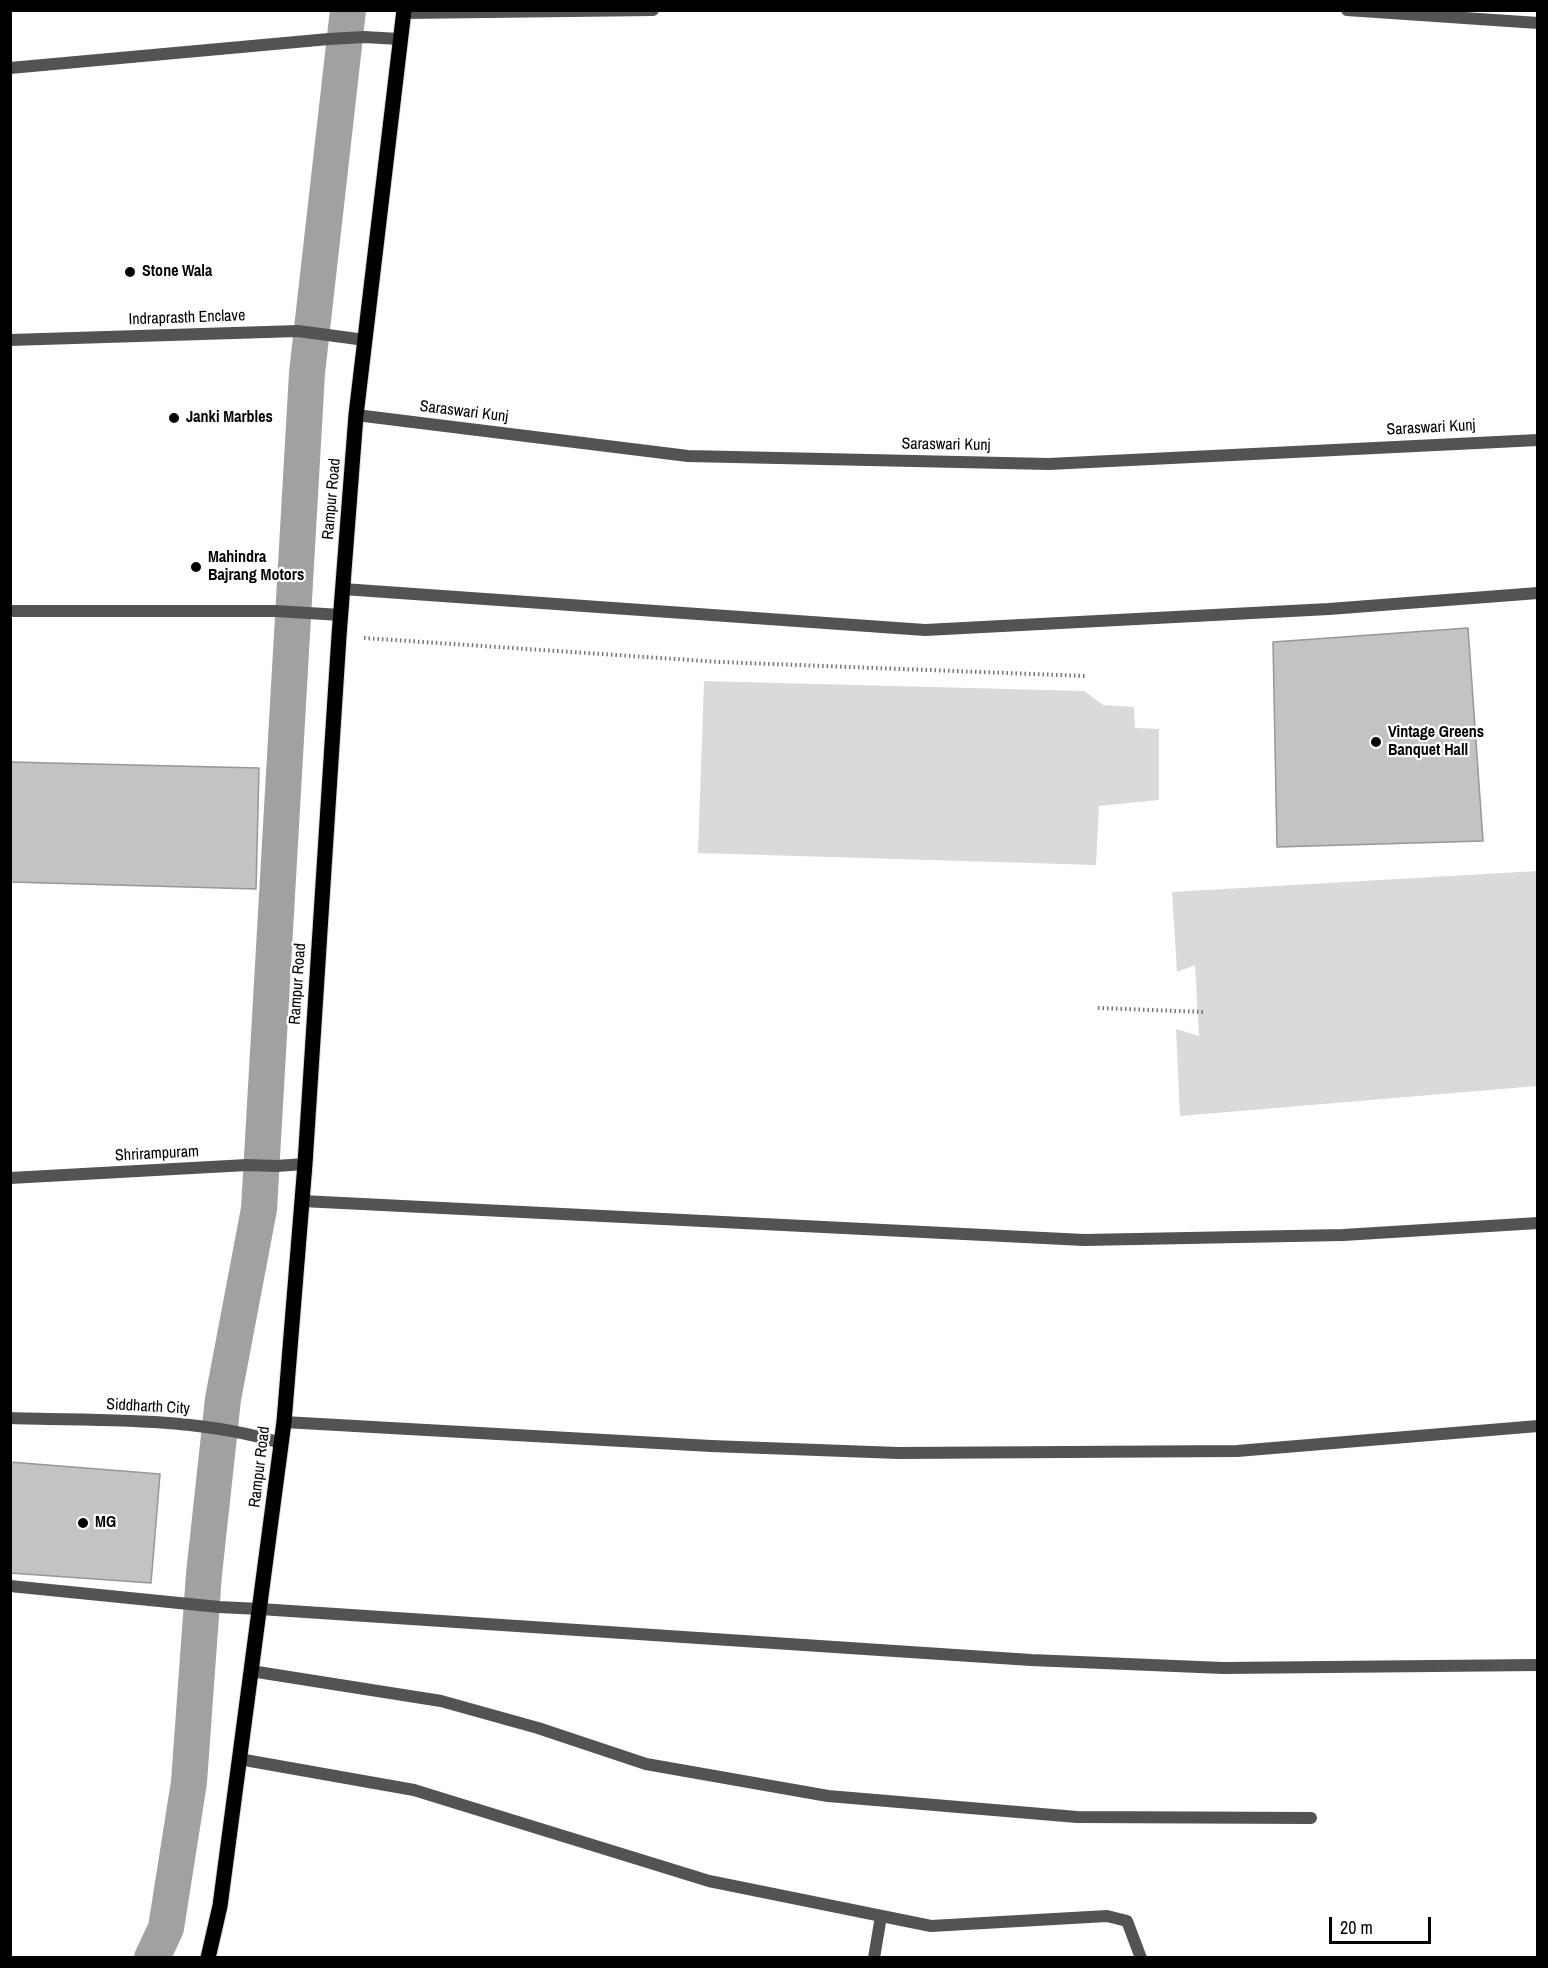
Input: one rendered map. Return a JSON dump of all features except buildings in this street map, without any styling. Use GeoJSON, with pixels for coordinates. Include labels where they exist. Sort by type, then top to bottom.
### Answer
{"type":"FeatureCollection","features":[{"type":"Feature","properties":{"kind":"main road","name":"Rampur Road"},"geometry":{"type":"LineString","coordinates":[[208,1958],[219,1906],[284,1422],[305,1164],[340,615],[356,415],[404,12]]}},
{"type":"Feature","properties":{"kind":"street"},"geometry":{"type":"LineString","coordinates":[[404,12],[653,10]]}},
{"type":"Feature","properties":{"kind":"street"},"geometry":{"type":"LineString","coordinates":[[1347,10],[1538,23]]}},
{"type":"Feature","properties":{"kind":"street"},"geometry":{"type":"LineString","coordinates":[[10,68],[329,39],[364,37],[399,39]]}},
{"type":"Feature","properties":{"kind":"street","name":"Indraprasth Enclave"},"geometry":{"type":"LineString","coordinates":[[10,340],[298,331],[364,340]]}},
{"type":"Feature","properties":{"kind":"street","name":"Saraswari Kunj"},"geometry":{"type":"LineString","coordinates":[[356,415],[688,456],[1049,464],[1538,440]]}},
{"type":"Feature","properties":{"kind":"street"},"geometry":{"type":"LineString","coordinates":[[343,589],[925,630],[1329,609],[1538,593]]}},
{"type":"Feature","properties":{"kind":"street"},"geometry":{"type":"LineString","coordinates":[[10,610],[275,611],[340,615]]}},
{"type":"Feature","properties":{"kind":"street","name":"Shrirampuram"},"geometry":{"type":"LineString","coordinates":[[10,1178],[305,1164]]}},
{"type":"Feature","properties":{"kind":"street"},"geometry":{"type":"LineString","coordinates":[[302,1201],[1084,1240],[1343,1235],[1538,1223]]}},
{"type":"Feature","properties":{"kind":"street","name":"Siddharth City"},"geometry":{"type":"LineString","coordinates":[[10,1418],[189,1424],[247,1432],[281,1443]]}},
{"type":"Feature","properties":{"kind":"street"},"geometry":{"type":"LineString","coordinates":[[284,1422],[711,1446],[898,1453],[1237,1452],[1538,1426]]}},
{"type":"Feature","properties":{"kind":"street"},"geometry":{"type":"LineString","coordinates":[[10,1586],[219,1607],[1031,1660],[1223,1668],[1538,1665]]}},
{"type":"Feature","properties":{"kind":"street"},"geometry":{"type":"LineString","coordinates":[[251,1671],[441,1701],[538,1728],[646,1764],[828,1796],[1077,1817],[1311,1818]]}},
{"type":"Feature","properties":{"kind":"street"},"geometry":{"type":"LineString","coordinates":[[239,1759],[414,1790],[709,1881],[931,1926],[1107,1916],[1127,1921],[1141,1958]]}},
{"type":"Feature","properties":{"kind":"street"},"geometry":{"type":"LineString","coordinates":[[874,1958],[881,1916]]}},
{"type":"Feature","properties":{"kind":"path"},"geometry":{"type":"LineString","coordinates":[[339,636],[720,662],[1085,676]]}},
{"type":"Feature","properties":{"kind":"path"},"geometry":{"type":"LineString","coordinates":[[1098,1008],[1204,1012]]}},
{"type":"Feature","properties":{"kind":"shaded area"},"geometry":{"type":"Polygon","coordinates":[[[704,681],[1084,691],[1103,705],[1134,707],[1135,728],[1159,729],[1159,800],[1099,806],[1096,865],[698,853],[704,681]]]}},
{"type":"Feature","properties":{"kind":"shaded area"},"geometry":{"type":"Polygon","coordinates":[[[1537,871],[1537,1086],[1180,1116],[1176,1029],[1199,1036],[1195,965],[1177,972],[1172,892],[1537,871]]]}},
{"type":"Feature","properties":{"kind":"waterway"},"geometry":{"type":"LineString","coordinates":[[152,1958],[166,1928],[189,1782],[204,1574],[223,1399],[259,1209],[307,373],[348,10]]}},
{"type":"Feature","properties":{"kind":"place","name":"Stone Wala"},"geometry":{"type":"Point","coordinates":[130,272]}},
{"type":"Feature","properties":{"kind":"place","name":"Janki Marbles"},"geometry":{"type":"Point","coordinates":[174,418]}},
{"type":"Feature","properties":{"kind":"place","name":"Mahindra Bajrang Motors"},"geometry":{"type":"Point","coordinates":[196,567]}},
{"type":"Feature","properties":{"kind":"place","name":"Vintage Greens Banquet Hall"},"geometry":{"type":"Point","coordinates":[1376,742]}},
{"type":"Feature","properties":{"kind":"place","name":"MG"},"geometry":{"type":"Point","coordinates":[83,1523]}}]}
